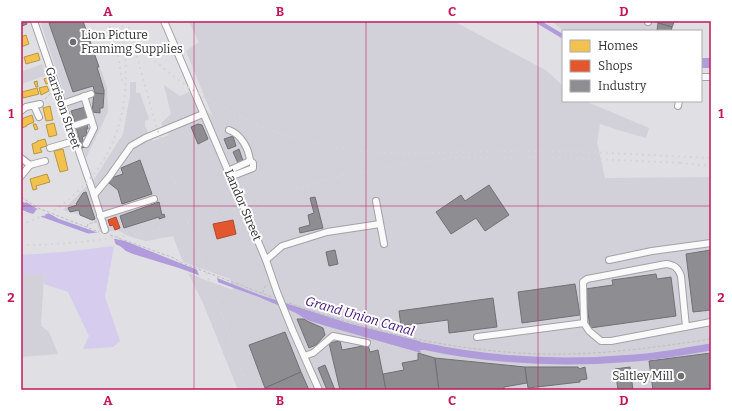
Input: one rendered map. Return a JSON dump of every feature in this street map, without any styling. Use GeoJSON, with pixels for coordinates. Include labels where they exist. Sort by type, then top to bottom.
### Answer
{"type":"FeatureCollection","features":[{"type":"Feature","properties":{"kind":"street","name":"Garrison Street"},"geometry":{"type":"LineString","coordinates":[[34,21],[74,141],[94,195],[105,233]]}},
{"type":"Feature","properties":{"kind":"street","name":"Landor Street"},"geometry":{"type":"LineString","coordinates":[[164,21],[266,260],[292,329],[319,390]]}},
{"type":"Feature","properties":{"kind":"street"},"geometry":{"type":"LineString","coordinates":[[62,104],[91,94]]}},
{"type":"Feature","properties":{"kind":"street"},"geometry":{"type":"LineString","coordinates":[[84,96],[94,128],[86,144]]}},
{"type":"Feature","properties":{"kind":"street"},"geometry":{"type":"LineString","coordinates":[[21,111],[26,107],[37,105],[39,117]]}},
{"type":"Feature","properties":{"kind":"street"},"geometry":{"type":"LineString","coordinates":[[94,195],[109,178],[131,146],[145,138],[203,114]]}},
{"type":"Feature","properties":{"kind":"street"},"geometry":{"type":"LineString","coordinates":[[76,125],[91,120]]}},
{"type":"Feature","properties":{"kind":"street"},"geometry":{"type":"LineString","coordinates":[[229,130],[239,135],[249,154],[250,162],[253,163],[253,168],[229,174]]}},
{"type":"Feature","properties":{"kind":"street"},"geometry":{"type":"LineString","coordinates":[[50,148],[74,141]]}},
{"type":"Feature","properties":{"kind":"street"},"geometry":{"type":"LineString","coordinates":[[21,158],[30,165]]}},
{"type":"Feature","properties":{"kind":"street"},"geometry":{"type":"LineString","coordinates":[[21,176],[30,165],[45,161]]}},
{"type":"Feature","properties":{"kind":"street"},"geometry":{"type":"LineString","coordinates":[[101,218],[154,199]]}},
{"type":"Feature","properties":{"kind":"street"},"geometry":{"type":"LineString","coordinates":[[376,201],[384,244]]}},
{"type":"Feature","properties":{"kind":"street"},"geometry":{"type":"LineString","coordinates":[[266,260],[282,246],[327,232],[380,224]]}},
{"type":"Feature","properties":{"kind":"street"},"geometry":{"type":"LineString","coordinates":[[609,260],[652,251],[711,243]]}},
{"type":"Feature","properties":{"kind":"street"},"geometry":{"type":"LineString","coordinates":[[686,326],[681,276],[678,269],[672,265],[666,264],[583,282],[584,323],[589,332],[601,341],[611,342],[711,322]]}},
{"type":"Feature","properties":{"kind":"street"},"geometry":{"type":"LineString","coordinates":[[477,337],[584,323]]}},
{"type":"Feature","properties":{"kind":"street"},"geometry":{"type":"LineString","coordinates":[[304,356],[313,353],[333,336],[367,343]]}},
{"type":"Feature","properties":{"kind":"path"},"geometry":{"type":"LineString","coordinates":[[37,105],[49,94],[57,90]]}},
{"type":"Feature","properties":{"kind":"path"},"geometry":{"type":"LineString","coordinates":[[21,197],[38,208],[174,258],[182,263],[277,299]]}},
{"type":"Feature","properties":{"kind":"path"},"geometry":{"type":"LineString","coordinates":[[87,227],[88,224],[101,218]]}},
{"type":"Feature","properties":{"kind":"path"},"geometry":{"type":"LineString","coordinates":[[263,294],[265,286],[274,283]]}},
{"type":"Feature","properties":{"kind":"path"},"geometry":{"type":"LineString","coordinates":[[283,301],[332,317],[387,332],[443,344],[498,351],[548,354],[613,352],[711,339]]}},
{"type":"Feature","properties":{"kind":"shaded area"},"geometry":{"type":"Polygon","coordinates":[[[40,21],[83,21],[107,87],[108,112],[86,158],[40,21]]]}},
{"type":"Feature","properties":{"kind":"shaded area"},"geometry":{"type":"Polygon","coordinates":[[[188,21],[456,21],[457,23],[547,71],[562,85],[562,102],[587,102],[649,128],[646,138],[600,124],[597,142],[605,178],[711,177],[711,390],[238,390],[203,303],[188,273],[233,290],[230,279],[183,262],[173,236],[146,241],[128,236],[118,230],[100,233],[97,223],[63,210],[95,178],[123,134],[130,96],[130,82],[136,82],[136,93],[140,93],[149,119],[145,121],[145,126],[152,141],[169,135],[161,123],[171,114],[164,85],[180,96],[189,92],[213,117],[186,51],[199,42],[188,21]]]}},
{"type":"Feature","properties":{"kind":"shaded area"},"geometry":{"type":"Polygon","coordinates":[[[533,21],[541,21],[562,33],[562,38],[533,21]]]}},
{"type":"Feature","properties":{"kind":"shaded area"},"geometry":{"type":"Polygon","coordinates":[[[551,21],[675,21],[672,30],[562,29],[551,21]]]}},
{"type":"Feature","properties":{"kind":"shaded area"},"geometry":{"type":"Polygon","coordinates":[[[702,58],[711,58],[711,68],[702,68],[702,58]]]}},
{"type":"Feature","properties":{"kind":"shaded area"},"geometry":{"type":"Polygon","coordinates":[[[42,64],[46,75],[22,84],[21,72],[42,64]]]}},
{"type":"Feature","properties":{"kind":"shaded area"},"geometry":{"type":"Polygon","coordinates":[[[26,202],[59,219],[125,241],[260,295],[351,324],[419,341],[432,347],[432,350],[420,350],[421,353],[307,320],[296,313],[259,297],[179,268],[133,254],[120,246],[22,210],[26,202]]]}},
{"type":"Feature","properties":{"kind":"shaded area"},"geometry":{"type":"Polygon","coordinates":[[[114,246],[105,297],[120,341],[113,347],[83,349],[89,336],[68,292],[44,284],[44,274],[21,274],[21,255],[114,246]]]}},
{"type":"Feature","properties":{"kind":"shaded area"},"geometry":{"type":"Polygon","coordinates":[[[21,274],[44,274],[41,326],[49,332],[58,354],[21,357],[21,274]]]}},
{"type":"Feature","properties":{"kind":"pier"},"geometry":{"type":"Polygon","coordinates":[[[40,208],[51,212],[38,218],[27,214],[40,208]]]}},
{"type":"Feature","properties":{"kind":"pier"},"geometry":{"type":"Polygon","coordinates":[[[101,232],[119,238],[114,239],[117,248],[85,234],[101,232]]]}},
{"type":"Feature","properties":{"kind":"pier"},"geometry":{"type":"Polygon","coordinates":[[[196,267],[216,275],[219,285],[200,278],[196,267]]]}},
{"type":"Feature","properties":{"kind":"building: Homes"},"geometry":{"type":"Polygon","coordinates":[[[26,35],[29,44],[21,47],[21,37],[26,35]]]}},
{"type":"Feature","properties":{"kind":"building: Homes"},"geometry":{"type":"Polygon","coordinates":[[[38,53],[40,60],[26,64],[24,57],[38,53]]]}},
{"type":"Feature","properties":{"kind":"building: Homes"},"geometry":{"type":"Polygon","coordinates":[[[47,78],[49,83],[46,84],[44,79],[47,78]]]}},
{"type":"Feature","properties":{"kind":"building: Homes"},"geometry":{"type":"Polygon","coordinates":[[[37,81],[38,87],[36,87],[34,82],[37,81]]]}},
{"type":"Feature","properties":{"kind":"building: Homes"},"geometry":{"type":"Polygon","coordinates":[[[47,86],[49,91],[41,95],[39,88],[47,86]]]}},
{"type":"Feature","properties":{"kind":"building: Homes"},"geometry":{"type":"Polygon","coordinates":[[[37,88],[39,94],[23,98],[22,92],[37,88]]]}},
{"type":"Feature","properties":{"kind":"building: Homes"},"geometry":{"type":"Polygon","coordinates":[[[50,106],[53,120],[46,121],[43,108],[50,106]]]}},
{"type":"Feature","properties":{"kind":"building: Homes"},"geometry":{"type":"Polygon","coordinates":[[[32,115],[34,122],[22,128],[21,119],[32,115]]]}},
{"type":"Feature","properties":{"kind":"building: Homes"},"geometry":{"type":"Polygon","coordinates":[[[54,123],[57,135],[49,137],[46,125],[54,123]]]}},
{"type":"Feature","properties":{"kind":"building: Homes"},"geometry":{"type":"Polygon","coordinates":[[[33,124],[36,124],[38,129],[35,130],[33,124]]]}},
{"type":"Feature","properties":{"kind":"building: Homes"},"geometry":{"type":"Polygon","coordinates":[[[45,139],[47,146],[40,148],[42,152],[34,154],[32,144],[45,139]]]}},
{"type":"Feature","properties":{"kind":"building: Homes"},"geometry":{"type":"Polygon","coordinates":[[[63,149],[68,170],[60,172],[54,151],[63,149]]]}},
{"type":"Feature","properties":{"kind":"building: Homes"},"geometry":{"type":"Polygon","coordinates":[[[47,174],[50,182],[36,186],[37,189],[33,190],[30,179],[47,174]]]}},
{"type":"Feature","properties":{"kind":"building: Shops"},"geometry":{"type":"Polygon","coordinates":[[[116,217],[120,228],[115,230],[113,225],[110,226],[108,220],[116,217]]]}},
{"type":"Feature","properties":{"kind":"building: Shops"},"geometry":{"type":"Polygon","coordinates":[[[233,220],[236,234],[217,239],[213,224],[233,220]]]}},
{"type":"Feature","properties":{"kind":"building: Industry"},"geometry":{"type":"Polygon","coordinates":[[[26,21],[27,24],[22,26],[21,23],[26,21]]]}},
{"type":"Feature","properties":{"kind":"building: Industry","name":"Lion Picture Framimg Supplies"},"geometry":{"type":"Polygon","coordinates":[[[56,21],[83,21],[99,67],[97,67],[104,94],[95,93],[93,86],[73,92],[49,23],[56,21]]]}},
{"type":"Feature","properties":{"kind":"building: Industry"},"geometry":{"type":"Polygon","coordinates":[[[659,21],[674,22],[672,27],[658,23],[659,21]]]}},
{"type":"Feature","properties":{"kind":"building: Industry"},"geometry":{"type":"Polygon","coordinates":[[[658,23],[672,27],[671,30],[657,30],[658,23]]]}},
{"type":"Feature","properties":{"kind":"building: Industry"},"geometry":{"type":"Polygon","coordinates":[[[94,93],[104,94],[103,108],[100,108],[100,113],[92,112],[94,93]]]}},
{"type":"Feature","properties":{"kind":"building: Industry"},"geometry":{"type":"Polygon","coordinates":[[[85,107],[88,119],[75,122],[71,111],[85,107]]]}},
{"type":"Feature","properties":{"kind":"building: Industry"},"geometry":{"type":"Polygon","coordinates":[[[87,124],[87,135],[82,137],[85,147],[82,148],[76,127],[87,124]]]}},
{"type":"Feature","properties":{"kind":"building: Industry"},"geometry":{"type":"Polygon","coordinates":[[[198,124],[202,125],[208,139],[198,144],[191,127],[198,124]]]}},
{"type":"Feature","properties":{"kind":"building: Industry"},"geometry":{"type":"Polygon","coordinates":[[[233,136],[236,146],[228,149],[224,139],[233,136]]]}},
{"type":"Feature","properties":{"kind":"building: Industry"},"geometry":{"type":"Polygon","coordinates":[[[239,149],[243,161],[238,163],[233,152],[239,149]]]}},
{"type":"Feature","properties":{"kind":"building: Industry"},"geometry":{"type":"Polygon","coordinates":[[[140,160],[152,194],[122,204],[118,190],[109,183],[114,177],[123,174],[121,168],[140,160]]]}},
{"type":"Feature","properties":{"kind":"building: Industry"},"geometry":{"type":"Polygon","coordinates":[[[489,185],[509,215],[485,231],[476,218],[451,234],[436,212],[461,195],[465,201],[489,185]]]}},
{"type":"Feature","properties":{"kind":"building: Industry"},"geometry":{"type":"Polygon","coordinates":[[[86,192],[95,219],[92,220],[80,215],[79,210],[70,212],[68,208],[77,205],[76,204],[83,193],[86,192]]]}},
{"type":"Feature","properties":{"kind":"building: Industry"},"geometry":{"type":"Polygon","coordinates":[[[315,197],[323,228],[300,233],[299,228],[310,225],[308,215],[314,213],[310,198],[315,197]]]}},
{"type":"Feature","properties":{"kind":"building: Industry"},"geometry":{"type":"Polygon","coordinates":[[[159,202],[162,215],[164,214],[165,217],[159,219],[159,217],[124,228],[120,216],[159,202]]]}},
{"type":"Feature","properties":{"kind":"building: Industry"},"geometry":{"type":"Polygon","coordinates":[[[335,250],[338,264],[329,266],[326,252],[335,250]]]}},
{"type":"Feature","properties":{"kind":"building: Industry"},"geometry":{"type":"Polygon","coordinates":[[[711,250],[711,310],[693,312],[686,254],[711,250]]]}},
{"type":"Feature","properties":{"kind":"building: Industry"},"geometry":{"type":"Polygon","coordinates":[[[656,274],[657,279],[671,277],[676,316],[590,328],[585,289],[613,285],[612,280],[656,274]]]}},
{"type":"Feature","properties":{"kind":"building: Industry"},"geometry":{"type":"Polygon","coordinates":[[[575,284],[580,315],[522,323],[518,292],[575,284]]]}},
{"type":"Feature","properties":{"kind":"building: Industry"},"geometry":{"type":"Polygon","coordinates":[[[493,298],[497,327],[449,333],[448,320],[401,326],[399,311],[493,298]]]}},
{"type":"Feature","properties":{"kind":"building: Industry"},"geometry":{"type":"Polygon","coordinates":[[[297,319],[304,319],[323,328],[325,335],[316,345],[309,348],[297,319]]]}},
{"type":"Feature","properties":{"kind":"building: Industry"},"geometry":{"type":"Polygon","coordinates":[[[285,332],[301,372],[265,388],[249,345],[285,332]]]}},
{"type":"Feature","properties":{"kind":"building: Industry"},"geometry":{"type":"Polygon","coordinates":[[[340,341],[342,350],[368,345],[370,352],[378,350],[386,390],[340,390],[329,343],[340,341]]]}},
{"type":"Feature","properties":{"kind":"building: Industry"},"geometry":{"type":"Polygon","coordinates":[[[418,353],[435,358],[439,390],[386,390],[383,374],[404,370],[402,363],[418,360],[418,353]]]}},
{"type":"Feature","properties":{"kind":"building: Industry","name":"Saltley Mill"},"geometry":{"type":"Polygon","coordinates":[[[711,353],[711,390],[653,390],[649,361],[711,353]]]}},
{"type":"Feature","properties":{"kind":"building: Industry"},"geometry":{"type":"Polygon","coordinates":[[[435,358],[525,367],[527,383],[504,387],[504,390],[439,390],[435,358]]]}},
{"type":"Feature","properties":{"kind":"building: Industry"},"geometry":{"type":"Polygon","coordinates":[[[325,365],[335,390],[327,390],[318,368],[325,365]]]}},
{"type":"Feature","properties":{"kind":"building: Industry"},"geometry":{"type":"Polygon","coordinates":[[[525,367],[578,367],[579,369],[585,367],[587,379],[580,380],[580,382],[528,388],[525,367]]]}},
{"type":"Feature","properties":{"kind":"building: Industry"},"geometry":{"type":"Polygon","coordinates":[[[630,367],[633,390],[618,390],[615,369],[630,367]]]}},
{"type":"Feature","properties":{"kind":"building: Industry"},"geometry":{"type":"Polygon","coordinates":[[[301,372],[309,390],[266,390],[265,388],[301,372]]]}},
{"type":"Feature","properties":{"kind":"waterway","name":"Grand Union Canal"},"geometry":{"type":"LineString","coordinates":[[21,205],[32,210]]}},
{"type":"Feature","properties":{"kind":"waterway","name":"Grand Union Canal"},"geometry":{"type":"LineString","coordinates":[[423,346],[475,355],[555,361],[635,358],[711,347]]}},
{"type":"Feature","properties":{"kind":"railway"},"geometry":{"type":"LineString","coordinates":[[107,21],[117,49],[122,81]]}},
{"type":"Feature","properties":{"kind":"railway"},"geometry":{"type":"LineString","coordinates":[[118,21],[145,52],[170,74],[198,93],[226,110],[256,124],[288,136],[320,145],[386,153],[417,154],[492,151],[558,151],[711,158]]}},
{"type":"Feature","properties":{"kind":"railway"},"geometry":{"type":"LineString","coordinates":[[127,21],[156,125],[184,212],[249,390]]}},
{"type":"Feature","properties":{"kind":"railway"},"geometry":{"type":"LineString","coordinates":[[21,225],[50,212],[71,198],[87,182],[100,165],[110,147],[118,129],[123,109],[125,89],[126,68],[121,26]]}},
{"type":"Feature","properties":{"kind":"railway"},"geometry":{"type":"LineString","coordinates":[[21,245],[43,245],[107,239],[150,231],[209,216],[328,179],[395,166],[462,157]]}},
{"type":"Feature","properties":{"kind":"railway"},"geometry":{"type":"LineString","coordinates":[[456,158],[549,157],[684,163]]}},
{"type":"Feature","properties":{"kind":"railway"},"geometry":{"type":"LineString","coordinates":[[680,163],[711,166]]}},
{"type":"Feature","properties":{"kind":"place","name":"Lion Picture Framimg Supplies"},"geometry":{"type":"Point","coordinates":[73,42]}},
{"type":"Feature","properties":{"kind":"place","name":"Saltley Mill"},"geometry":{"type":"Point","coordinates":[681,376]}}]}
